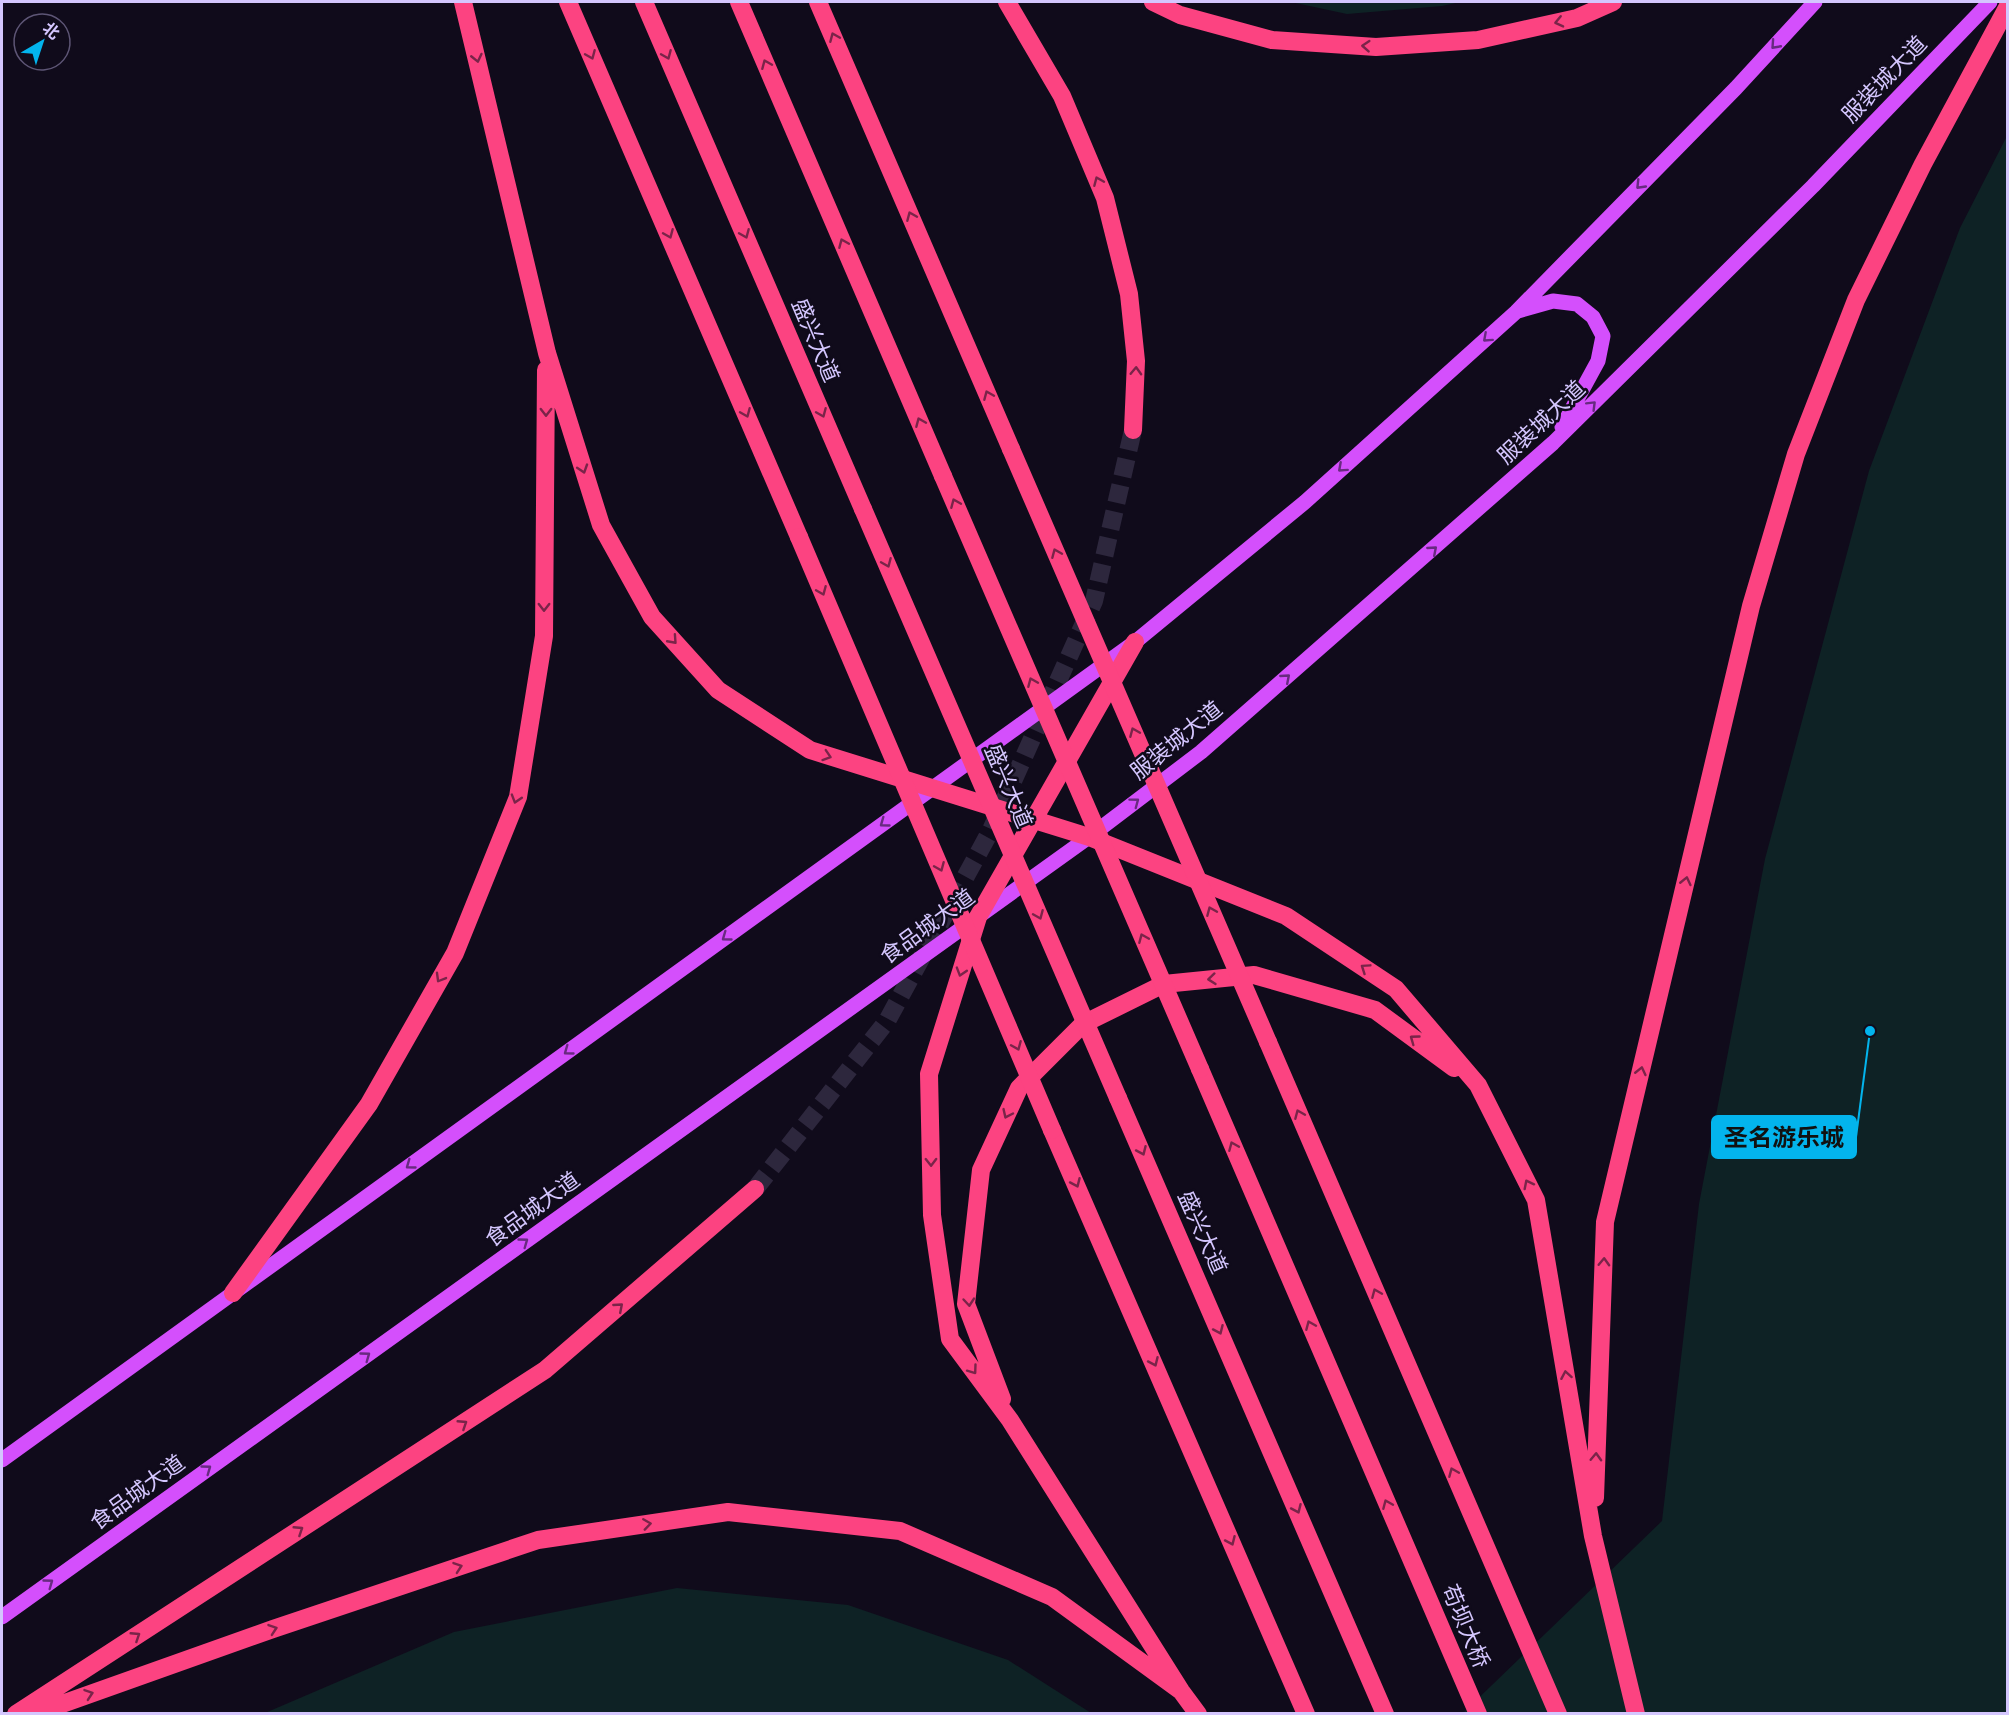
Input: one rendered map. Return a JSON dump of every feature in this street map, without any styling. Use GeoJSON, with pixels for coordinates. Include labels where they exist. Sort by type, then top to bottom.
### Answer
{"type":"FeatureCollection","features":[{"type":"Feature","properties":{"kind":"highway"},"geometry":{"type":"LineString","coordinates":[[463,2],[547,353],[602,525],[652,617],[718,690],[810,750],[1089,837],[1286,916],[1396,989],[1478,1085],[1536,1200],[1593,1536],[1636,1713]]}},
{"type":"Feature","properties":{"kind":"highway"},"geometry":{"type":"LineString","coordinates":[[568,2],[1052,1130],[1306,1713]]}},
{"type":"Feature","properties":{"kind":"highway","name":"盛兴大道"},"geometry":{"type":"LineString","coordinates":[[644,2],[1386,1713]]}},
{"type":"Feature","properties":{"kind":"highway","name":"苟坝大桥"},"geometry":{"type":"LineString","coordinates":[[739,2],[1478,1713]]}},
{"type":"Feature","properties":{"kind":"highway"},"geometry":{"type":"LineString","coordinates":[[818,2],[1558,1713]]}},
{"type":"Feature","properties":{"kind":"highway"},"geometry":{"type":"LineString","coordinates":[[1007,2],[1062,96],[1105,198],[1129,294],[1136,361],[1133,430]]}},
{"type":"Feature","properties":{"kind":"highway"},"geometry":{"type":"LineString","coordinates":[[1153,2],[1180,15],[1272,40],[1376,47],[1478,40],[1577,18],[1613,2]]}},
{"type":"Feature","properties":{"kind":"highway"},"geometry":{"type":"LineString","coordinates":[[1593,1536],[1605,1222],[1751,606],[1797,454],[1856,300],[1923,164],[2007,6]]}},
{"type":"Feature","properties":{"kind":"highway"},"geometry":{"type":"LineString","coordinates":[[233,1293],[375,1094],[455,953],[518,797],[544,636],[547,353]]}},
{"type":"Feature","properties":{"kind":"highway"},"geometry":{"type":"LineString","coordinates":[[1135,642],[978,916],[928,1074],[932,1215],[950,1339],[1010,1420],[1181,1691],[1198,1713]]}},
{"type":"Feature","properties":{"kind":"highway"},"geometry":{"type":"LineString","coordinates":[[1010,1420],[966,1304],[981,1170],[1019,1088],[1083,1024],[1164,984],[1254,975],[1375,1010],[1478,1085]]}},
{"type":"Feature","properties":{"kind":"highway"},"geometry":{"type":"LineString","coordinates":[[16,1713],[545,1371],[755,1189]]}},
{"type":"Feature","properties":{"kind":"highway"},"geometry":{"type":"LineString","coordinates":[[34,1713],[273,1629],[538,1540],[728,1512],[900,1531],[1052,1597],[1181,1691]]}},
{"type":"Feature","properties":{"kind":"main road"},"geometry":{"type":"LineString","coordinates":[[2,1460],[1135,642],[1305,502],[1516,312],[1736,88],[1815,2]]}},
{"type":"Feature","properties":{"kind":"main road","name":"服装城大道"},"geometry":{"type":"LineString","coordinates":[[1089,837],[1200,752],[1372,604],[1553,443],[1813,186],[1990,2]]}},
{"type":"Feature","properties":{"kind":"main road"},"geometry":{"type":"LineString","coordinates":[[1516,312],[1553,301],[1577,304],[1593,317],[1603,336],[1598,361],[1553,443]]}},
{"type":"Feature","properties":{"kind":"main road","name":"食品城大道"},"geometry":{"type":"LineString","coordinates":[[2,1617],[1089,837]]}},
{"type":"Feature","properties":{"kind":"green space"},"geometry":{"type":"Polygon","coordinates":[[[1291,2],[1460,2],[1442,6],[1347,14],[1291,2]]]}},
{"type":"Feature","properties":{"kind":"green space"},"geometry":{"type":"Polygon","coordinates":[[[2007,136],[2007,1713],[1462,1714],[1662,1521],[1699,1204],[1765,859],[1869,471],[1960,228],[2007,136]]]}},
{"type":"Feature","properties":{"kind":"green space"},"geometry":{"type":"Polygon","coordinates":[[[677,1588],[848,1605],[1008,1660],[1091,1713],[265,1713],[454,1632],[677,1588]]]}},
{"type":"Feature","properties":{"kind":"tunnel"},"geometry":{"type":"LineString","coordinates":[[755,1189],[887,1021],[991,830],[1094,601],[1133,430]]}},
{"type":"Feature","properties":{"kind":"place","name":"圣名游乐城"},"geometry":{"type":"Point","coordinates":[1870,1031]}}]}
